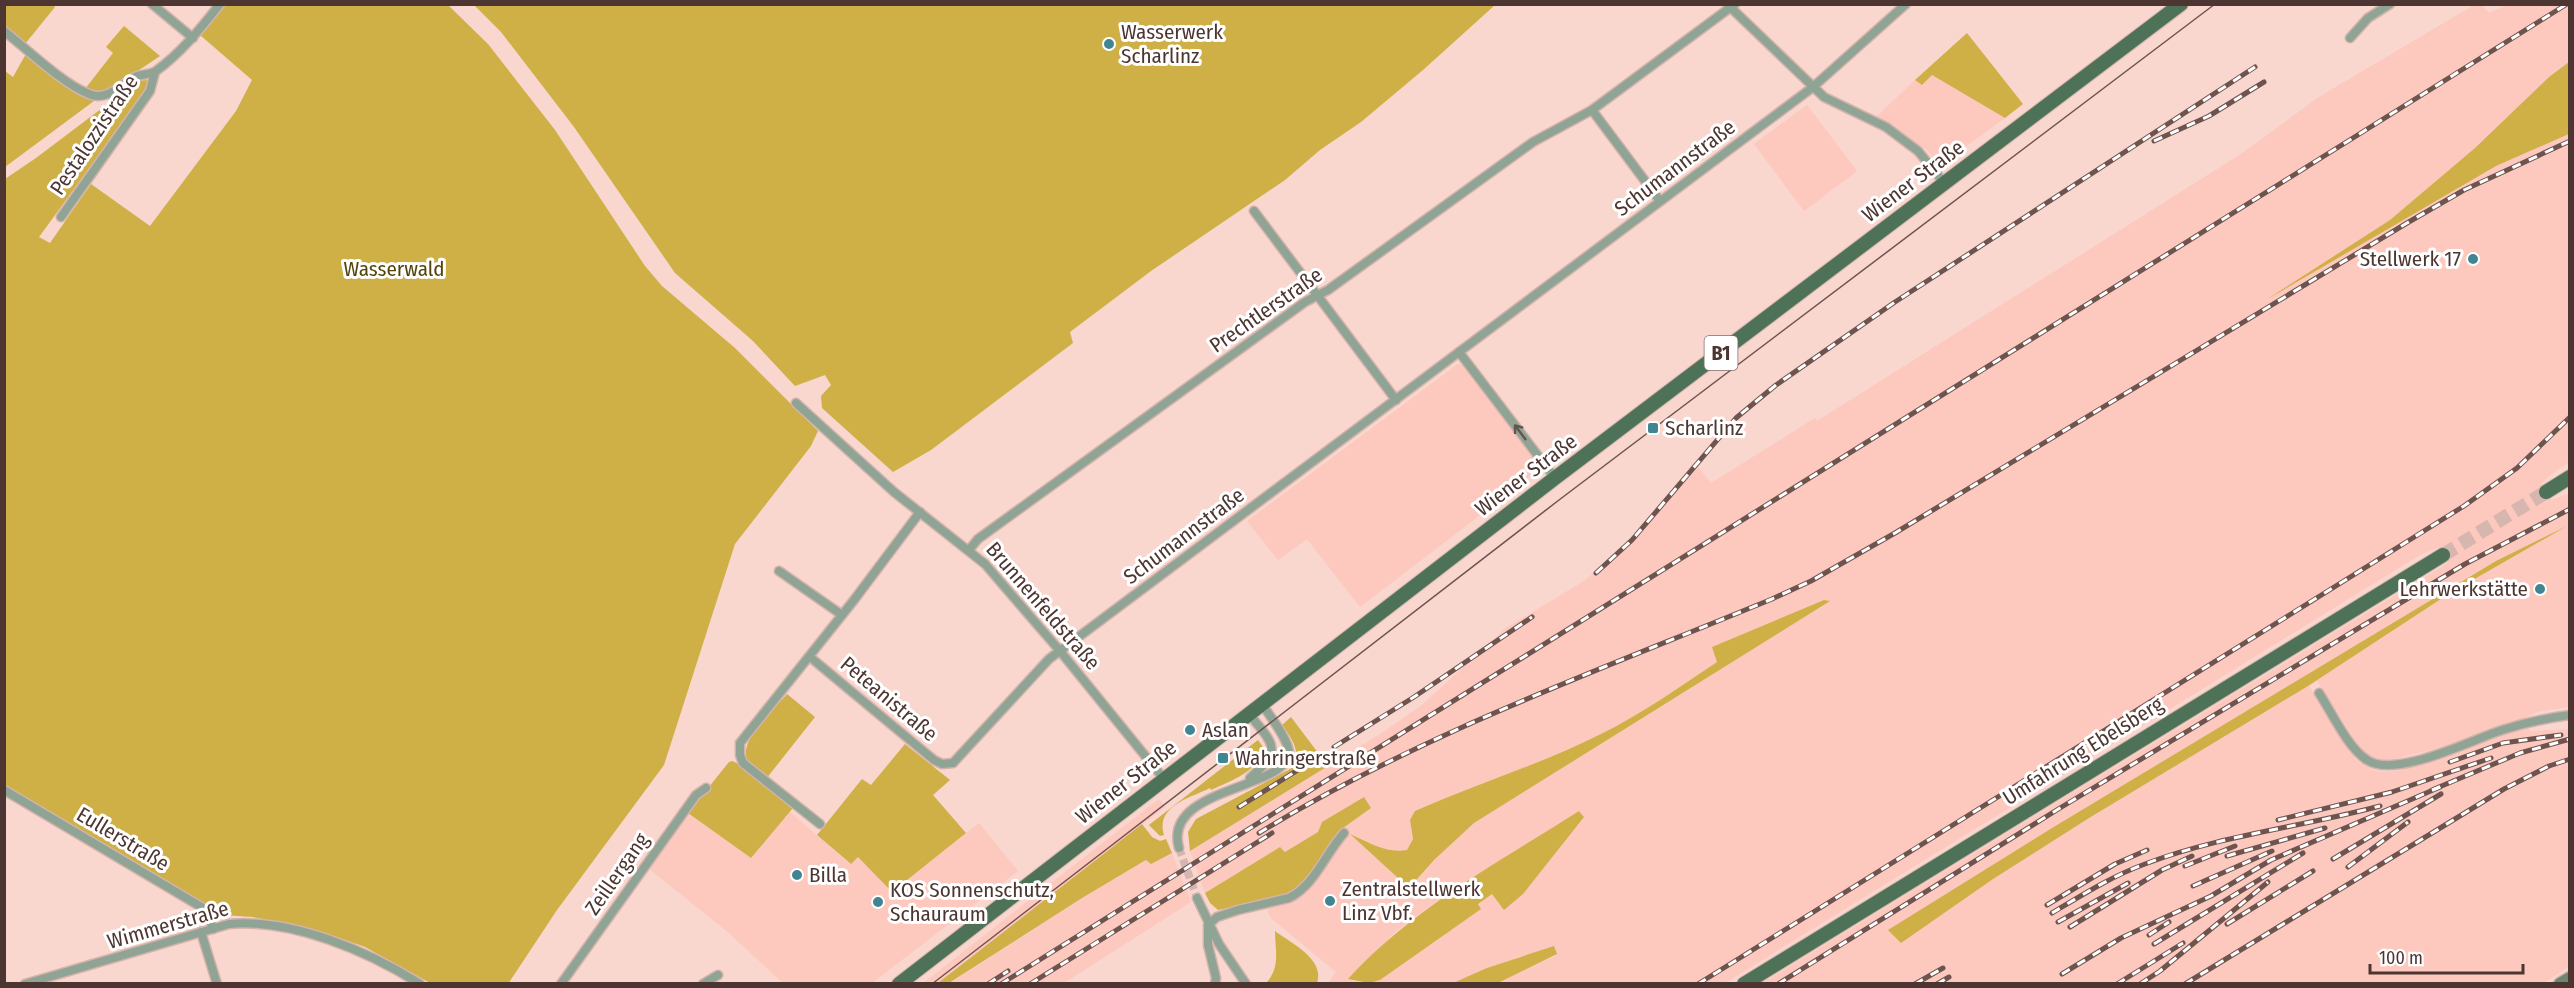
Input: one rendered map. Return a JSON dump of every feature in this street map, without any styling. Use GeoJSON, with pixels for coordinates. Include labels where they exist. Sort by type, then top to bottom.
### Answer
{"type":"FeatureCollection","features":[{"type":"Feature","properties":{"kind":"main road","name":"Wiener Straße"},"geometry":{"type":"LineString","coordinates":[[899,984],[1555,478],[2181,4]]}},
{"type":"Feature","properties":{"kind":"main road"},"geometry":{"type":"LineString","coordinates":[[2546,492],[2570,477]]}},
{"type":"Feature","properties":{"kind":"main road","name":"Umfahrung Ebelsberg"},"geometry":{"type":"LineString","coordinates":[[1744,984],[2443,555]]}},
{"type":"Feature","properties":{"kind":"street"},"geometry":{"type":"LineString","coordinates":[[152,4],[193,38]]}},
{"type":"Feature","properties":{"kind":"street","name":"Pestalozzistraße"},"geometry":{"type":"LineString","coordinates":[[4,32],[75,87],[91,95],[111,93],[136,77],[155,72],[193,38],[220,4]]}},
{"type":"Feature","properties":{"kind":"street","name":"Schumannstraße"},"geometry":{"type":"LineString","coordinates":[[947,765],[962,756],[1049,659],[1814,87],[1906,4]]}},
{"type":"Feature","properties":{"kind":"street"},"geometry":{"type":"LineString","coordinates":[[2350,38],[2368,18],[2390,4]]}},
{"type":"Feature","properties":{"kind":"street"},"geometry":{"type":"LineString","coordinates":[[1731,6],[1824,97],[1886,127],[1918,151],[1945,184]]}},
{"type":"Feature","properties":{"kind":"street","name":"Prechtlerstraße"},"geometry":{"type":"LineString","coordinates":[[969,550],[978,539],[1012,514],[1317,295],[1533,142],[1592,110],[1731,6]]}},
{"type":"Feature","properties":{"kind":"street","name":"Pestalozzistraße"},"geometry":{"type":"LineString","coordinates":[[61,218],[150,91],[155,72]]}},
{"type":"Feature","properties":{"kind":"street"},"geometry":{"type":"LineString","coordinates":[[1592,110],[1660,201]]}},
{"type":"Feature","properties":{"kind":"street"},"geometry":{"type":"LineString","coordinates":[[1254,211],[1396,400]]}},
{"type":"Feature","properties":{"kind":"street"},"geometry":{"type":"LineString","coordinates":[[1459,352],[1555,478]]}},
{"type":"Feature","properties":{"kind":"street","name":"Brunnenfeldstraße"},"geometry":{"type":"LineString","coordinates":[[796,404],[862,464],[969,550],[1003,584],[1164,779]]}},
{"type":"Feature","properties":{"kind":"street"},"geometry":{"type":"LineString","coordinates":[[819,824],[750,770],[743,763],[739,748],[743,738],[810,657],[920,512]]}},
{"type":"Feature","properties":{"kind":"street"},"geometry":{"type":"LineString","coordinates":[[779,571],[842,615]]}},
{"type":"Feature","properties":{"kind":"street","name":"Peteanistraße"},"geometry":{"type":"LineString","coordinates":[[810,657],[934,760],[947,765]]}},
{"type":"Feature","properties":{"kind":"street"},"geometry":{"type":"LineString","coordinates":[[2319,693],[2357,752],[2374,764],[2385,766],[2425,757],[2533,721],[2570,715]]}},
{"type":"Feature","properties":{"kind":"street"},"geometry":{"type":"LineString","coordinates":[[1179,848],[1177,833],[1187,813],[1283,765],[1288,754],[1285,739],[1262,704]]}},
{"type":"Feature","properties":{"kind":"street"},"geometry":{"type":"LineString","coordinates":[[1244,784],[1262,768],[1272,752],[1265,734],[1249,714]]}},
{"type":"Feature","properties":{"kind":"street","name":"Zeillergang"},"geometry":{"type":"LineString","coordinates":[[561,984],[696,795],[706,788]]}},
{"type":"Feature","properties":{"kind":"street","name":"Eullerstraße"},"geometry":{"type":"LineString","coordinates":[[4,790],[202,908],[208,914],[213,928]]}},
{"type":"Feature","properties":{"kind":"street"},"geometry":{"type":"LineString","coordinates":[[1208,925],[1225,914],[1298,894],[1310,882],[1344,833]]}},
{"type":"Feature","properties":{"kind":"street"},"geometry":{"type":"LineString","coordinates":[[1197,898],[1208,925],[1246,984]]}},
{"type":"Feature","properties":{"kind":"street","name":"Wimmerstraße"},"geometry":{"type":"LineString","coordinates":[[25,984],[213,928],[246,922],[289,929],[358,952],[420,984]]}},
{"type":"Feature","properties":{"kind":"street"},"geometry":{"type":"LineString","coordinates":[[1208,925],[1207,934],[1216,978],[1215,984]]}},
{"type":"Feature","properties":{"kind":"street"},"geometry":{"type":"LineString","coordinates":[[201,932],[217,984]]}},
{"type":"Feature","properties":{"kind":"street"},"geometry":{"type":"LineString","coordinates":[[703,984],[718,975]]}},
{"type":"Feature","properties":{"kind":"street"},"geometry":{"type":"LineString","coordinates":[[2560,984],[2570,978]]}},
{"type":"Feature","properties":{"kind":"shaded area"},"geometry":{"type":"Polygon","coordinates":[[[2474,5],[2482,5],[2489,13],[2507,5],[2569,5],[2569,62],[2549,77],[2475,148],[2390,220],[2287,287],[2496,166],[2569,134],[2569,462],[2541,484],[2551,500],[2569,494],[2569,707],[2536,712],[2523,720],[2431,750],[2385,761],[2367,756],[2361,750],[2317,681],[2309,686],[2355,759],[2373,770],[2382,772],[2398,771],[2497,736],[2527,728],[2531,731],[2569,729],[2569,967],[2542,984],[1763,983],[2448,563],[2438,548],[2420,555],[1725,983],[1498,983],[1557,955],[1520,956],[1453,983],[1369,983],[1328,983],[1336,972],[1272,919],[1267,911],[1272,906],[1294,901],[1311,886],[1335,849],[1350,834],[1343,828],[1371,808],[1364,797],[1322,822],[1318,832],[1285,852],[1280,847],[1205,893],[1190,851],[1385,731],[1422,705],[1506,628],[1584,581],[1629,543],[1694,462],[1711,483],[1815,418],[1817,421],[2241,154],[2319,97],[2474,5]],[[1824,600],[1712,647],[1718,661],[1634,717],[1600,735],[1515,772],[1438,801],[1410,820],[1413,839],[1407,850],[1384,849],[1352,835],[1409,888],[1434,860],[1474,823],[1829,601],[1824,600]],[[1580,811],[1427,908],[1395,932],[1349,980],[1369,983],[1380,980],[1480,909],[1477,904],[1567,837],[1584,817],[1580,811]]]}},
{"type":"Feature","properties":{"kind":"shaded area"},"geometry":{"type":"Polygon","coordinates":[[[1932,75],[2005,118],[1940,165],[1927,150],[1875,118],[1915,80],[1923,85],[1932,75]]]}},
{"type":"Feature","properties":{"kind":"shaded area"},"geometry":{"type":"Polygon","coordinates":[[[1807,105],[1857,171],[1804,211],[1754,144],[1807,105]]]}},
{"type":"Feature","properties":{"kind":"shaded area"},"geometry":{"type":"Polygon","coordinates":[[[1458,364],[1465,366],[1543,467],[1360,607],[1307,539],[1278,560],[1247,521],[1458,364]]]}},
{"type":"Feature","properties":{"kind":"shaded area"},"geometry":{"type":"Polygon","coordinates":[[[1159,799],[1165,807],[938,983],[922,984],[1159,799]]]}},
{"type":"Feature","properties":{"kind":"shaded area"},"geometry":{"type":"Polygon","coordinates":[[[790,812],[850,864],[858,857],[892,892],[979,823],[1018,871],[872,983],[784,984],[729,933],[648,868],[688,813],[750,857],[790,812]]]}},
{"type":"Feature","properties":{"kind":"shaded area"},"geometry":{"type":"Polygon","coordinates":[[[1172,853],[1191,902],[1064,983],[949,984],[1082,898],[1147,860],[1172,853]]]}},
{"type":"Feature","properties":{"kind":"green space"},"geometry":{"type":"Polygon","coordinates":[[[53,4],[55,7],[25,44],[5,28],[4,5],[53,4]]]}},
{"type":"Feature","properties":{"kind":"green space","name":"Wasserwald"},"geometry":{"type":"Polygon","coordinates":[[[223,5],[448,5],[488,44],[555,130],[645,266],[662,286],[735,348],[818,431],[811,446],[735,544],[664,765],[557,910],[508,984],[430,983],[365,947],[325,933],[253,917],[222,915],[5,785],[5,179],[138,81],[147,80],[148,84],[144,93],[39,237],[50,243],[91,184],[150,226],[236,111],[252,80],[200,35],[223,5]]]}},
{"type":"Feature","properties":{"kind":"green space"},"geometry":{"type":"Polygon","coordinates":[[[474,5],[1495,5],[1361,122],[1320,150],[1285,180],[1151,271],[1070,332],[1073,343],[931,450],[893,472],[822,408],[821,396],[831,385],[825,375],[795,386],[753,341],[675,273],[574,127],[501,32],[474,5]]]}},
{"type":"Feature","properties":{"kind":"green space"},"geometry":{"type":"Polygon","coordinates":[[[124,26],[160,56],[108,91],[99,93],[85,89],[113,53],[106,47],[124,26]]]}},
{"type":"Feature","properties":{"kind":"green space"},"geometry":{"type":"Polygon","coordinates":[[[1967,33],[2023,104],[2005,118],[1932,75],[1922,85],[1915,80],[1967,33]]]}},
{"type":"Feature","properties":{"kind":"green space"},"geometry":{"type":"Polygon","coordinates":[[[27,52],[98,98],[5,167],[5,71],[13,77],[27,52]]]}},
{"type":"Feature","properties":{"kind":"green space"},"geometry":{"type":"Polygon","coordinates":[[[2569,62],[2569,134],[2496,166],[2266,300],[2390,220],[2475,148],[2549,77],[2569,62]]]}},
{"type":"Feature","properties":{"kind":"green space"},"geometry":{"type":"Polygon","coordinates":[[[2567,526],[2450,593],[2308,686],[2089,818],[1993,879],[1901,943],[1888,930],[2057,825],[2496,561],[2567,526]]]}},
{"type":"Feature","properties":{"kind":"green space"},"geometry":{"type":"Polygon","coordinates":[[[1824,600],[1830,601],[1474,823],[1434,860],[1409,888],[1350,834],[1385,849],[1407,850],[1413,839],[1410,820],[1415,811],[1555,755],[1616,726],[1717,662],[1712,647],[1824,600]]]}},
{"type":"Feature","properties":{"kind":"green space"},"geometry":{"type":"Polygon","coordinates":[[[787,694],[815,717],[766,779],[746,761],[748,742],[759,724],[787,694]]]}},
{"type":"Feature","properties":{"kind":"green space"},"geometry":{"type":"Polygon","coordinates":[[[1291,717],[1328,766],[1190,851],[1188,832],[1196,819],[1292,768],[1296,756],[1295,745],[1282,725],[1291,717]]]}},
{"type":"Feature","properties":{"kind":"green space"},"geometry":{"type":"Polygon","coordinates":[[[1258,740],[1263,747],[1257,763],[1251,769],[1227,783],[1211,790],[1210,788],[1176,804],[1165,817],[1164,835],[1160,836],[1149,825],[1258,740]]]}},
{"type":"Feature","properties":{"kind":"green space"},"geometry":{"type":"Polygon","coordinates":[[[905,744],[950,780],[933,795],[966,833],[892,892],[858,857],[851,864],[817,835],[862,779],[871,785],[905,744]]]}},
{"type":"Feature","properties":{"kind":"green space"},"geometry":{"type":"Polygon","coordinates":[[[732,761],[739,764],[793,808],[751,858],[688,813],[732,761]]]}},
{"type":"Feature","properties":{"kind":"green space"},"geometry":{"type":"Polygon","coordinates":[[[1364,797],[1371,808],[1343,828],[1305,882],[1290,894],[1218,910],[1210,903],[1205,893],[1280,847],[1285,852],[1318,832],[1322,822],[1364,797]]]}},
{"type":"Feature","properties":{"kind":"green space"},"geometry":{"type":"Polygon","coordinates":[[[1579,811],[1584,817],[1523,894],[1504,910],[1492,894],[1478,904],[1481,909],[1380,980],[1369,983],[1348,979],[1373,953],[1429,908],[1579,811]]]}},
{"type":"Feature","properties":{"kind":"green space"},"geometry":{"type":"Polygon","coordinates":[[[1142,824],[1152,837],[1160,841],[1166,839],[1172,853],[1151,864],[1146,860],[949,983],[938,983],[1142,824]]]}},
{"type":"Feature","properties":{"kind":"green space"},"geometry":{"type":"Polygon","coordinates":[[[1275,931],[1312,959],[1318,974],[1317,983],[1266,983],[1274,971],[1275,931]]]}},
{"type":"Feature","properties":{"kind":"green space"},"geometry":{"type":"Polygon","coordinates":[[[1554,946],[1557,954],[1498,983],[1453,983],[1487,968],[1554,946]]]}},
{"type":"Feature","properties":{"kind":"tunnel"},"geometry":{"type":"LineString","coordinates":[[2443,555],[2546,492]]}},
{"type":"Feature","properties":{"kind":"tunnel"},"geometry":{"type":"LineString","coordinates":[[1179,848],[1197,898]]}},
{"type":"Feature","properties":{"kind":"tram line"},"geometry":{"type":"LineString","coordinates":[[932,984],[1559,500],[2215,4]]}},
{"type":"Feature","properties":{"kind":"railway"},"geometry":{"type":"LineString","coordinates":[[1001,984],[2567,4]]}},
{"type":"Feature","properties":{"kind":"railway"},"geometry":{"type":"LineString","coordinates":[[1596,573],[1632,540],[1736,418],[1776,385],[1895,302],[2255,67]]}},
{"type":"Feature","properties":{"kind":"railway"},"geometry":{"type":"LineString","coordinates":[[2154,141],[2209,116],[2264,82]]}},
{"type":"Feature","properties":{"kind":"railway"},"geometry":{"type":"LineString","coordinates":[[1259,833],[1320,797],[1446,734],[1811,581],[1895,533],[2407,223],[2464,190],[2570,141]]}},
{"type":"Feature","properties":{"kind":"railway"},"geometry":{"type":"LineString","coordinates":[[1698,984],[2464,506],[2517,468],[2570,417]]}},
{"type":"Feature","properties":{"kind":"railway"},"geometry":{"type":"LineString","coordinates":[[1778,984],[2060,808],[2465,564],[2570,509]]}},
{"type":"Feature","properties":{"kind":"railway"},"geometry":{"type":"LineString","coordinates":[[1334,747],[1414,697],[1532,617]]}},
{"type":"Feature","properties":{"kind":"railway"},"geometry":{"type":"LineString","coordinates":[[2450,762],[2503,743],[2561,735]]}},
{"type":"Feature","properties":{"kind":"railway"},"geometry":{"type":"LineString","coordinates":[[2432,790],[2520,753],[2570,739]]}},
{"type":"Feature","properties":{"kind":"railway"},"geometry":{"type":"LineString","coordinates":[[2278,820],[2392,792],[2491,758]]}},
{"type":"Feature","properties":{"kind":"railway"},"geometry":{"type":"LineString","coordinates":[[2185,984],[2504,789],[2549,766],[2570,759]]}},
{"type":"Feature","properties":{"kind":"railway"},"geometry":{"type":"LineString","coordinates":[[1239,807],[1301,768]]}},
{"type":"Feature","properties":{"kind":"railway"},"geometry":{"type":"LineString","coordinates":[[2062,974],[2121,938],[2211,896],[2271,860],[2440,787]]}},
{"type":"Feature","properties":{"kind":"railway"},"geometry":{"type":"LineString","coordinates":[[2333,859],[2441,794]]}},
{"type":"Feature","properties":{"kind":"railway"},"geometry":{"type":"LineString","coordinates":[[2052,913],[2121,874],[2174,854],[2232,838],[2380,806]]}},
{"type":"Feature","properties":{"kind":"railway"},"geometry":{"type":"LineString","coordinates":[[2348,867],[2408,822]]}},
{"type":"Feature","properties":{"kind":"railway"},"geometry":{"type":"LineString","coordinates":[[2227,856],[2325,828]]}},
{"type":"Feature","properties":{"kind":"railway"},"geometry":{"type":"LineString","coordinates":[[1030,984],[1272,833]]}},
{"type":"Feature","properties":{"kind":"railway"},"geometry":{"type":"LineString","coordinates":[[2185,866],[2235,846]]}},
{"type":"Feature","properties":{"kind":"railway"},"geometry":{"type":"LineString","coordinates":[[2047,905],[2115,864],[2147,850]]}},
{"type":"Feature","properties":{"kind":"railway"},"geometry":{"type":"LineString","coordinates":[[2193,886],[2272,851]]}},
{"type":"Feature","properties":{"kind":"railway"},"geometry":{"type":"LineString","coordinates":[[2154,944],[2303,853]]}},
{"type":"Feature","properties":{"kind":"railway"},"geometry":{"type":"LineString","coordinates":[[2070,927],[2162,870],[2192,856]]}},
{"type":"Feature","properties":{"kind":"railway"},"geometry":{"type":"LineString","coordinates":[[2227,924],[2313,871]]}},
{"type":"Feature","properties":{"kind":"railway"},"geometry":{"type":"LineString","coordinates":[[2140,984],[2160,971],[2268,882]]}},
{"type":"Feature","properties":{"kind":"railway"},"geometry":{"type":"LineString","coordinates":[[2058,922],[2128,883]]}},
{"type":"Feature","properties":{"kind":"railway"},"geometry":{"type":"LineString","coordinates":[[2149,935],[2169,922]]}},
{"type":"Feature","properties":{"kind":"railway"},"geometry":{"type":"LineString","coordinates":[[2117,984],[2183,943]]}},
{"type":"Feature","properties":{"kind":"railway"},"geometry":{"type":"LineString","coordinates":[[1915,984],[1943,968]]}},
{"type":"Feature","properties":{"kind":"railway"},"geometry":{"type":"LineString","coordinates":[[988,984],[1008,971]]}},
{"type":"Feature","properties":{"kind":"railway"},"geometry":{"type":"LineString","coordinates":[[1937,984],[1949,977]]}},
{"type":"Feature","properties":{"kind":"place","name":"Wasserwerk Scharlinz"},"geometry":{"type":"Point","coordinates":[1109,44]}},
{"type":"Feature","properties":{"kind":"place","name":"Stellwerk 17"},"geometry":{"type":"Point","coordinates":[2473,259]}},
{"type":"Feature","properties":{"kind":"place","name":"Scharlinz"},"geometry":{"type":"Point","coordinates":[1653,428]}},
{"type":"Feature","properties":{"kind":"place","name":"Lehrwerkstätte"},"geometry":{"type":"Point","coordinates":[2540,589]}},
{"type":"Feature","properties":{"kind":"place","name":"Aslan"},"geometry":{"type":"Point","coordinates":[1190,730]}},
{"type":"Feature","properties":{"kind":"place","name":"Wahringerstraße"},"geometry":{"type":"Point","coordinates":[1223,758]}},
{"type":"Feature","properties":{"kind":"place","name":"Billa"},"geometry":{"type":"Point","coordinates":[797,875]}},
{"type":"Feature","properties":{"kind":"place","name":"Zentralstellwerk Linz Vbf."},"geometry":{"type":"Point","coordinates":[1330,901]}},
{"type":"Feature","properties":{"kind":"place","name":"KOS Sonnenschutz, Schauraum"},"geometry":{"type":"Point","coordinates":[878,902]}}]}
